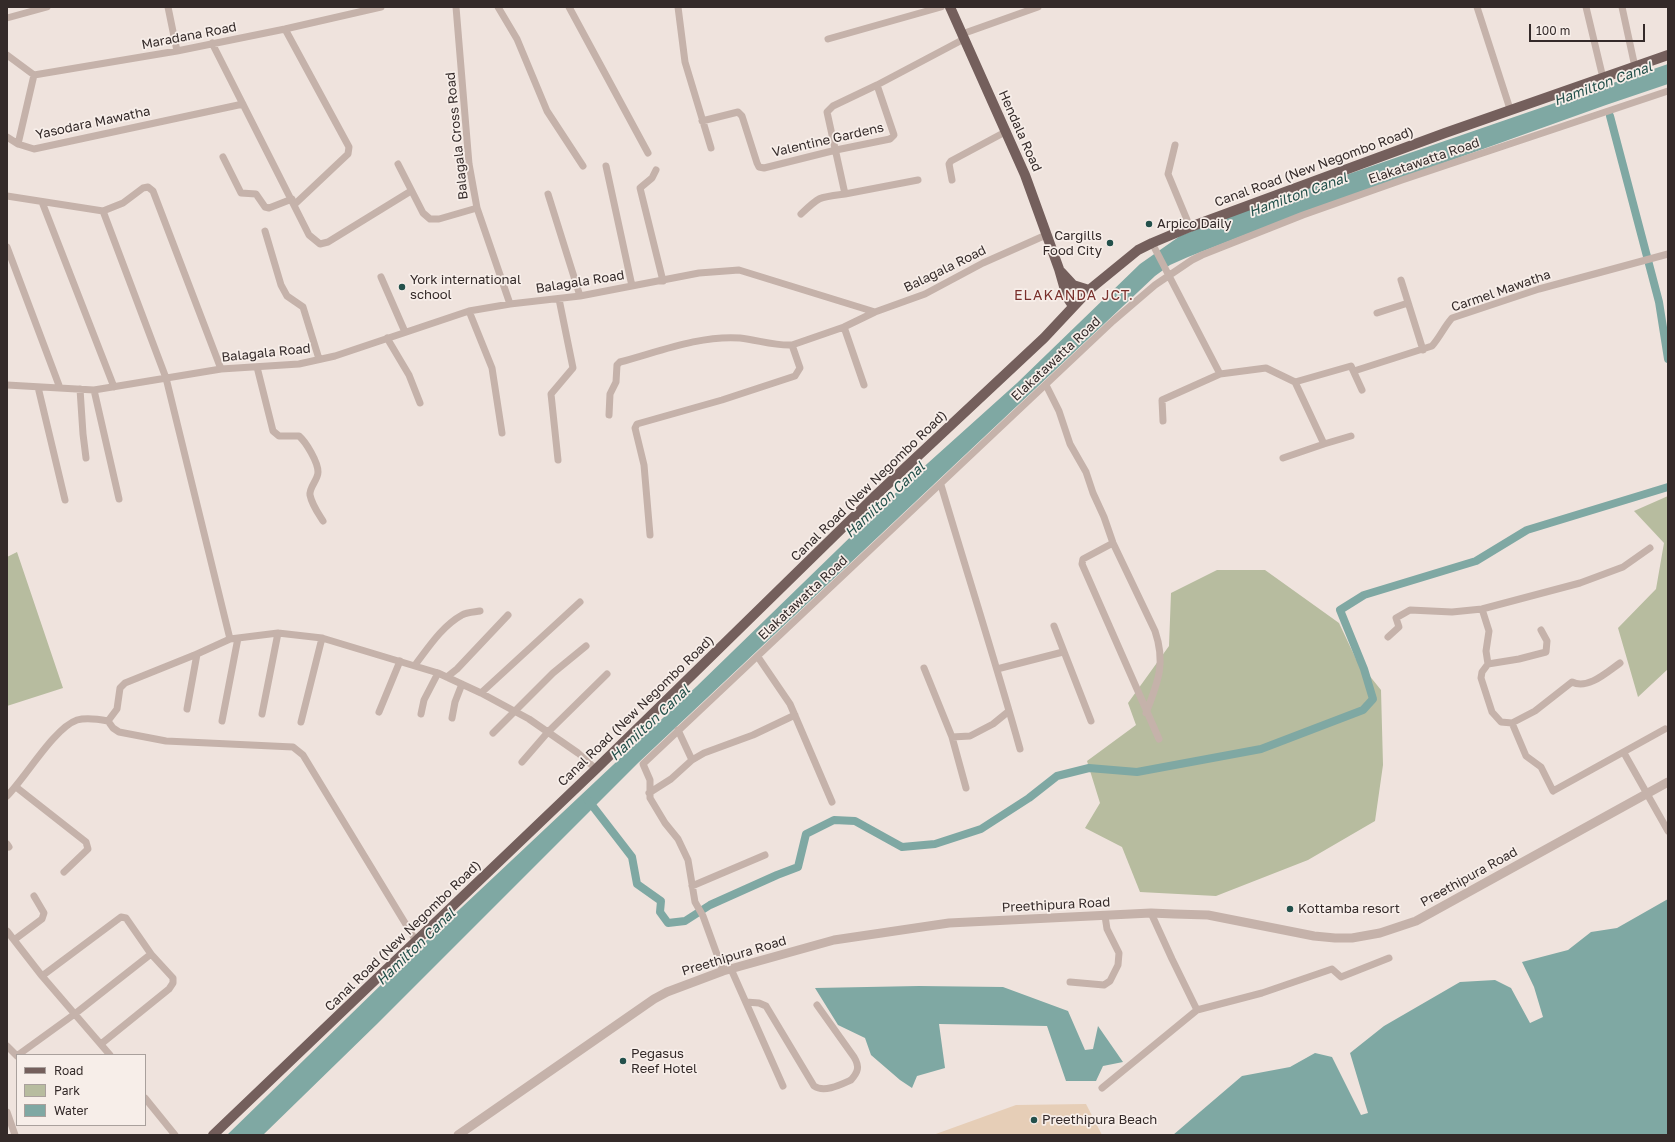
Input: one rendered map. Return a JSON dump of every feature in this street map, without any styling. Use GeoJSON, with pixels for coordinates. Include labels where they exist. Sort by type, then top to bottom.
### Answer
{"type":"FeatureCollection","features":[{"type":"Feature","properties":{"kind":"main road","name":"Hendala Road"},"geometry":{"type":"LineString","coordinates":[[950,7],[1007,131],[1025,175],[1059,269],[1067,297],[1073,306]]}},
{"type":"Feature","properties":{"kind":"main road","name":"Canal Road (New Negombo Road)"},"geometry":{"type":"LineString","coordinates":[[213,1135],[596,769],[874,497],[1044,338],[1089,290],[1138,250],[1154,246],[1190,227],[1510,109],[1668,55]]}},
{"type":"Feature","properties":{"kind":"main road","name":"Hendala Road"},"geometry":{"type":"LineString","coordinates":[[1059,269],[1073,285],[1089,290]]}},
{"type":"Feature","properties":{"kind":"street"},"geometry":{"type":"LineString","coordinates":[[7,18],[47,7]]}},
{"type":"Feature","properties":{"kind":"street"},"geometry":{"type":"LineString","coordinates":[[168,7],[177,51]]}},
{"type":"Feature","properties":{"kind":"street","name":"Maradana Road"},"geometry":{"type":"LineString","coordinates":[[34,75],[177,51],[285,30],[381,7]]}},
{"type":"Feature","properties":{"kind":"street","name":"Balagala Cross Road"},"geometry":{"type":"LineString","coordinates":[[456,7],[469,164],[477,208],[510,304]]}},
{"type":"Feature","properties":{"kind":"street"},"geometry":{"type":"LineString","coordinates":[[498,7],[517,39],[547,111],[583,166]]}},
{"type":"Feature","properties":{"kind":"street"},"geometry":{"type":"LineString","coordinates":[[569,7],[648,153]]}},
{"type":"Feature","properties":{"kind":"street"},"geometry":{"type":"LineString","coordinates":[[678,7],[685,62],[711,148]]}},
{"type":"Feature","properties":{"kind":"street"},"geometry":{"type":"LineString","coordinates":[[828,38],[941,7]]}},
{"type":"Feature","properties":{"kind":"street"},"geometry":{"type":"LineString","coordinates":[[845,194],[827,112],[833,106],[877,85],[963,37],[1038,7]]}},
{"type":"Feature","properties":{"kind":"street"},"geometry":{"type":"LineString","coordinates":[[1477,7],[1510,109]]}},
{"type":"Feature","properties":{"kind":"street"},"geometry":{"type":"LineString","coordinates":[[1586,7],[1603,78]]}},
{"type":"Feature","properties":{"kind":"street"},"geometry":{"type":"LineString","coordinates":[[1622,7],[1635,67]]}},
{"type":"Feature","properties":{"kind":"street"},"geometry":{"type":"LineString","coordinates":[[223,157],[241,193],[256,194],[265,207],[269,208],[293,202],[348,154],[349,147],[285,30]]}},
{"type":"Feature","properties":{"kind":"street"},"geometry":{"type":"LineString","coordinates":[[212,43],[309,235],[320,244],[328,242],[411,191]]}},
{"type":"Feature","properties":{"kind":"street"},"geometry":{"type":"LineString","coordinates":[[7,55],[34,75]]}},
{"type":"Feature","properties":{"kind":"street","name":"Yasodara Mawatha"},"geometry":{"type":"LineString","coordinates":[[34,75],[18,144],[34,149],[243,104]]}},
{"type":"Feature","properties":{"kind":"street","name":"Valentine Gardens"},"geometry":{"type":"LineString","coordinates":[[702,121],[738,112],[742,116],[757,163],[760,167],[764,168],[892,138],[894,135],[877,85]]}},
{"type":"Feature","properties":{"kind":"street","name":"Elakatawatta Road"},"geometry":{"type":"LineString","coordinates":[[649,793],[650,780],[643,764],[1119,316],[1169,273],[1202,255],[1303,215],[1668,91]]}},
{"type":"Feature","properties":{"kind":"street"},"geometry":{"type":"LineString","coordinates":[[952,180],[949,164],[951,161],[1007,131]]}},
{"type":"Feature","properties":{"kind":"street"},"geometry":{"type":"LineString","coordinates":[[7,137],[18,144]]}},
{"type":"Feature","properties":{"kind":"street"},"geometry":{"type":"LineString","coordinates":[[1175,145],[1168,174],[1190,227]]}},
{"type":"Feature","properties":{"kind":"street"},"geometry":{"type":"LineString","coordinates":[[398,164],[422,213],[430,219],[439,219],[477,208]]}},
{"type":"Feature","properties":{"kind":"street"},"geometry":{"type":"LineString","coordinates":[[606,166],[632,286]]}},
{"type":"Feature","properties":{"kind":"street"},"geometry":{"type":"LineString","coordinates":[[656,170],[652,178],[640,188],[640,192],[663,281]]}},
{"type":"Feature","properties":{"kind":"street"},"geometry":{"type":"LineString","coordinates":[[801,214],[817,199],[822,197],[918,180]]}},
{"type":"Feature","properties":{"kind":"street"},"geometry":{"type":"LineString","coordinates":[[7,196],[103,211],[122,203],[143,188],[148,188],[153,191],[221,370]]}},
{"type":"Feature","properties":{"kind":"street"},"geometry":{"type":"LineString","coordinates":[[548,194],[580,296]]}},
{"type":"Feature","properties":{"kind":"street"},"geometry":{"type":"LineString","coordinates":[[42,202],[114,387]]}},
{"type":"Feature","properties":{"kind":"street"},"geometry":{"type":"LineString","coordinates":[[103,211],[166,378],[234,638],[222,722]]}},
{"type":"Feature","properties":{"kind":"street"},"geometry":{"type":"LineString","coordinates":[[265,231],[281,285],[287,296],[303,308],[319,359]]}},
{"type":"Feature","properties":{"kind":"street","name":"Balagala Road"},"geometry":{"type":"LineString","coordinates":[[7,385],[94,390],[221,370],[299,364],[335,356],[469,311],[510,304],[580,296],[699,273],[739,270],[875,312],[925,294],[983,263],[1046,235]]}},
{"type":"Feature","properties":{"kind":"street"},"geometry":{"type":"LineString","coordinates":[[1154,246],[1220,374]]}},
{"type":"Feature","properties":{"kind":"street"},"geometry":{"type":"LineString","coordinates":[[7,247],[60,388]]}},
{"type":"Feature","properties":{"kind":"street","name":"Carmel Mawatha"},"geometry":{"type":"LineString","coordinates":[[1354,371],[1432,346],[1439,339],[1444,326],[1452,318],[1539,289],[1668,254]]}},
{"type":"Feature","properties":{"kind":"street"},"geometry":{"type":"LineString","coordinates":[[381,277],[405,332]]}},
{"type":"Feature","properties":{"kind":"street"},"geometry":{"type":"LineString","coordinates":[[1401,280],[1423,350]]}},
{"type":"Feature","properties":{"kind":"street"},"geometry":{"type":"LineString","coordinates":[[558,460],[551,394],[558,384],[568,376],[573,368],[559,299]]}},
{"type":"Feature","properties":{"kind":"street"},"geometry":{"type":"LineString","coordinates":[[1376,313],[1408,303]]}},
{"type":"Feature","properties":{"kind":"street"},"geometry":{"type":"LineString","coordinates":[[469,311],[492,368],[502,433]]}},
{"type":"Feature","properties":{"kind":"street"},"geometry":{"type":"LineString","coordinates":[[609,415],[610,394],[616,382],[617,365],[620,362],[702,340],[740,338],[784,346],[792,346],[844,327],[875,312]]}},
{"type":"Feature","properties":{"kind":"street"},"geometry":{"type":"LineString","coordinates":[[844,327],[864,385]]}},
{"type":"Feature","properties":{"kind":"street"},"geometry":{"type":"LineString","coordinates":[[387,338],[409,375],[420,403]]}},
{"type":"Feature","properties":{"kind":"street"},"geometry":{"type":"LineString","coordinates":[[650,535],[644,465],[635,428],[637,424],[722,400],[794,376],[800,368],[792,346]]}},
{"type":"Feature","properties":{"kind":"street"},"geometry":{"type":"LineString","coordinates":[[1295,382],[1351,366],[1362,390]]}},
{"type":"Feature","properties":{"kind":"street"},"geometry":{"type":"LineString","coordinates":[[257,367],[273,431],[279,436],[299,436],[305,441],[312,454],[318,472],[310,494],[313,503],[323,521]]}},
{"type":"Feature","properties":{"kind":"street"},"geometry":{"type":"LineString","coordinates":[[1163,421],[1162,400],[1220,374],[1266,368],[1295,382],[1324,444]]}},
{"type":"Feature","properties":{"kind":"street"},"geometry":{"type":"LineString","coordinates":[[1046,385],[1058,411],[1070,444],[1086,472],[1113,543],[1155,631],[1160,646],[1158,683],[1146,713]]}},
{"type":"Feature","properties":{"kind":"street"},"geometry":{"type":"LineString","coordinates":[[38,386],[65,500]]}},
{"type":"Feature","properties":{"kind":"street"},"geometry":{"type":"LineString","coordinates":[[80,389],[86,458]]}},
{"type":"Feature","properties":{"kind":"street"},"geometry":{"type":"LineString","coordinates":[[94,390],[119,499]]}},
{"type":"Feature","properties":{"kind":"street"},"geometry":{"type":"LineString","coordinates":[[1283,458],[1351,436]]}},
{"type":"Feature","properties":{"kind":"street"},"geometry":{"type":"LineString","coordinates":[[941,484],[1020,749]]}},
{"type":"Feature","properties":{"kind":"street"},"geometry":{"type":"LineString","coordinates":[[1113,543],[1083,559],[1082,564],[1146,713],[1159,739]]}},
{"type":"Feature","properties":{"kind":"street"},"geometry":{"type":"LineString","coordinates":[[1388,637],[1399,627],[1396,618],[1410,610],[1452,612],[1482,609],[1580,583],[1623,566],[1650,548]]}},
{"type":"Feature","properties":{"kind":"street"},"geometry":{"type":"LineString","coordinates":[[481,693],[580,602]]}},
{"type":"Feature","properties":{"kind":"street"},"geometry":{"type":"LineString","coordinates":[[1482,609],[1488,631],[1486,651],[1488,664]]}},
{"type":"Feature","properties":{"kind":"street"},"geometry":{"type":"LineString","coordinates":[[415,665],[437,636],[451,624],[463,615],[480,611]]}},
{"type":"Feature","properties":{"kind":"street"},"geometry":{"type":"LineString","coordinates":[[448,677],[457,670],[508,615]]}},
{"type":"Feature","properties":{"kind":"street"},"geometry":{"type":"LineString","coordinates":[[1054,626],[1091,721]]}},
{"type":"Feature","properties":{"kind":"street"},"geometry":{"type":"LineString","coordinates":[[1541,630],[1547,641],[1546,652],[1519,659],[1488,664],[1482,672],[1481,678],[1492,712],[1501,722],[1512,723],[1535,711],[1572,682],[1577,685],[1592,682],[1620,664]]}},
{"type":"Feature","properties":{"kind":"street"},"geometry":{"type":"LineString","coordinates":[[108,721],[117,709],[120,688],[125,683],[234,638],[278,633],[322,638],[415,665],[448,677],[529,719],[578,754],[596,769]]}},
{"type":"Feature","properties":{"kind":"street"},"geometry":{"type":"LineString","coordinates":[[262,714],[278,633]]}},
{"type":"Feature","properties":{"kind":"street"},"geometry":{"type":"LineString","coordinates":[[301,722],[322,638]]}},
{"type":"Feature","properties":{"kind":"street"},"geometry":{"type":"LineString","coordinates":[[493,733],[553,674],[586,646]]}},
{"type":"Feature","properties":{"kind":"street"},"geometry":{"type":"LineString","coordinates":[[997,669],[1063,652]]}},
{"type":"Feature","properties":{"kind":"street"},"geometry":{"type":"LineString","coordinates":[[187,709],[197,654]]}},
{"type":"Feature","properties":{"kind":"street"},"geometry":{"type":"LineString","coordinates":[[758,657],[790,704],[832,802]]}},
{"type":"Feature","properties":{"kind":"street"},"geometry":{"type":"LineString","coordinates":[[379,712],[400,661]]}},
{"type":"Feature","properties":{"kind":"street"},"geometry":{"type":"LineString","coordinates":[[924,668],[952,737],[966,788]]}},
{"type":"Feature","properties":{"kind":"street"},"geometry":{"type":"LineString","coordinates":[[421,714],[424,700],[438,673]]}},
{"type":"Feature","properties":{"kind":"street"},"geometry":{"type":"LineString","coordinates":[[522,762],[548,732],[607,674]]}},
{"type":"Feature","properties":{"kind":"street"},"geometry":{"type":"LineString","coordinates":[[452,718],[455,702],[462,684]]}},
{"type":"Feature","properties":{"kind":"street"},"geometry":{"type":"LineString","coordinates":[[952,737],[970,736],[993,724],[1009,711]]}},
{"type":"Feature","properties":{"kind":"street"},"geometry":{"type":"LineString","coordinates":[[783,1086],[746,1002],[727,970],[703,916],[695,902],[688,860],[678,839],[652,803],[649,793],[671,779],[692,760],[753,735],[795,715]]}},
{"type":"Feature","properties":{"kind":"street"},"geometry":{"type":"LineString","coordinates":[[7,796],[16,787],[59,732],[77,720],[92,718],[108,721],[119,732],[166,741],[293,747],[303,755],[416,941]]}},
{"type":"Feature","properties":{"kind":"street"},"geometry":{"type":"LineString","coordinates":[[1512,723],[1526,756],[1541,767],[1553,791],[1665,729]]}},
{"type":"Feature","properties":{"kind":"street"},"geometry":{"type":"LineString","coordinates":[[678,730],[692,760]]}},
{"type":"Feature","properties":{"kind":"street"},"geometry":{"type":"LineString","coordinates":[[1624,753],[1668,831]]}},
{"type":"Feature","properties":{"kind":"street","name":"Preethipura Road"},"geometry":{"type":"LineString","coordinates":[[458,1135],[654,999],[668,992],[727,970],[834,940],[949,923],[1045,917],[1105,916],[1151,913],[1208,915],[1314,936],[1352,938],[1380,933],[1416,921],[1668,782]]}},
{"type":"Feature","properties":{"kind":"street"},"geometry":{"type":"LineString","coordinates":[[16,787],[86,842],[88,849],[64,872]]}},
{"type":"Feature","properties":{"kind":"street"},"geometry":{"type":"LineString","coordinates":[[692,886],[765,855]]}},
{"type":"Feature","properties":{"kind":"street"},"geometry":{"type":"LineString","coordinates":[[14,940],[42,919],[44,913],[34,896]]}},
{"type":"Feature","properties":{"kind":"street"},"geometry":{"type":"LineString","coordinates":[[1151,913],[1197,1010]]}},
{"type":"Feature","properties":{"kind":"street"},"geometry":{"type":"LineString","coordinates":[[1070,982],[1104,985],[1110,981],[1118,965],[1119,953],[1107,929],[1105,916]]}},
{"type":"Feature","properties":{"kind":"street"},"geometry":{"type":"LineString","coordinates":[[42,976],[121,917],[126,918],[150,954],[173,978],[173,983],[169,989],[101,1044]]}},
{"type":"Feature","properties":{"kind":"street"},"geometry":{"type":"LineString","coordinates":[[7,931],[42,976],[76,1013],[101,1044],[106,1054]]}},
{"type":"Feature","properties":{"kind":"street"},"geometry":{"type":"LineString","coordinates":[[20,1054],[76,1013],[150,954]]}},
{"type":"Feature","properties":{"kind":"street"},"geometry":{"type":"LineString","coordinates":[[1102,1088],[1197,1010],[1262,993],[1332,969],[1341,977],[1389,958]]}},
{"type":"Feature","properties":{"kind":"street"},"geometry":{"type":"LineString","coordinates":[[746,1002],[759,1003],[766,1006],[814,1086],[818,1089],[823,1089],[840,1085],[851,1080],[858,1068],[854,1057],[817,1005]]}},
{"type":"Feature","properties":{"kind":"street"},"geometry":{"type":"LineString","coordinates":[[7,1046],[16,1055]]}},
{"type":"Feature","properties":{"kind":"street"},"geometry":{"type":"LineString","coordinates":[[146,1099],[175,1135]]}},
{"type":"Feature","properties":{"kind":"street"},"geometry":{"type":"LineString","coordinates":[[7,1112],[15,1135]]}},
{"type":"Feature","properties":{"kind":"green space"},"geometry":{"type":"Polygon","coordinates":[[[1668,496],[1668,669],[1638,697],[1618,628],[1656,589],[1664,543],[1634,511],[1668,496]]]}},
{"type":"Feature","properties":{"kind":"green space"},"geometry":{"type":"Polygon","coordinates":[[[17,552],[63,688],[7,706],[7,557],[17,552]]]}},
{"type":"Feature","properties":{"kind":"green space"},"geometry":{"type":"Polygon","coordinates":[[[1217,570],[1265,570],[1339,623],[1356,659],[1381,690],[1383,765],[1375,821],[1308,860],[1216,896],[1140,892],[1122,847],[1085,828],[1100,803],[1087,761],[1136,725],[1128,703],[1169,646],[1171,593],[1217,570]]]}},
{"type":"Feature","properties":{"kind":"sand","name":"Preethipura Beach"},"geometry":{"type":"Polygon","coordinates":[[[1086,1104],[1102,1135],[933,1135],[1016,1105],[1086,1104]]]}},
{"type":"Feature","properties":{"kind":"water","name":"Hamilton Canal"},"geometry":{"type":"Polygon","coordinates":[[[1668,64],[1668,84],[1268,226],[1188,257],[1170,265],[1155,276],[638,763],[377,1024],[263,1135],[227,1135],[428,939],[697,686],[908,481],[1017,383],[1140,264],[1180,236],[1250,208],[1668,64]]]}},
{"type":"Feature","properties":{"kind":"water"},"geometry":{"type":"Polygon","coordinates":[[[1668,899],[1668,1135],[1173,1135],[1242,1076],[1290,1067],[1315,1053],[1332,1057],[1361,1115],[1368,1113],[1350,1053],[1384,1026],[1460,982],[1495,980],[1511,988],[1530,1023],[1543,1017],[1534,987],[1522,962],[1568,950],[1591,932],[1617,928],[1668,899]]]}},
{"type":"Feature","properties":{"kind":"water"},"geometry":{"type":"Polygon","coordinates":[[[919,986],[1003,987],[1068,1011],[1085,1050],[1093,1049],[1098,1026],[1123,1062],[1103,1066],[1096,1081],[1066,1081],[1047,1026],[939,1024],[945,1068],[917,1076],[912,1088],[900,1080],[871,1055],[865,1038],[838,1025],[815,988],[919,986]]]}},
{"type":"Feature","properties":{"kind":"waterway"},"geometry":{"type":"LineString","coordinates":[[1610,116],[1659,302],[1668,359]]}},
{"type":"Feature","properties":{"kind":"waterway"},"geometry":{"type":"LineString","coordinates":[[588,800],[632,857],[637,884],[661,901],[660,912],[668,923],[685,921],[710,905],[798,867],[806,834],[834,820],[855,821],[902,847],[935,844],[981,829],[1029,798],[1057,776],[1089,768],[1137,772],[1261,749],[1363,710],[1373,699],[1364,669],[1340,610],[1364,595],[1476,561],[1527,530],[1668,487]]}},
{"type":"Feature","properties":{"kind":"place","name":"Arpico Daily"},"geometry":{"type":"Point","coordinates":[1149,224]}},
{"type":"Feature","properties":{"kind":"place","name":"Cargills Food City"},"geometry":{"type":"Point","coordinates":[1110,243]}},
{"type":"Feature","properties":{"kind":"place","name":"York international school"},"geometry":{"type":"Point","coordinates":[402,287]}},
{"type":"Feature","properties":{"kind":"place","name":"Kottamba resort"},"geometry":{"type":"Point","coordinates":[1290,909]}},
{"type":"Feature","properties":{"kind":"place","name":"Pegasus Reef Hotel"},"geometry":{"type":"Point","coordinates":[623,1061]}},
{"type":"Feature","properties":{"kind":"place","name":"Preethipura Beach"},"geometry":{"type":"Point","coordinates":[1034,1120]}},
{"type":"Feature","properties":{"kind":"district","name":"ELAKANDA JCT."},"geometry":{"type":"Point","coordinates":[1074,296]}}]}
